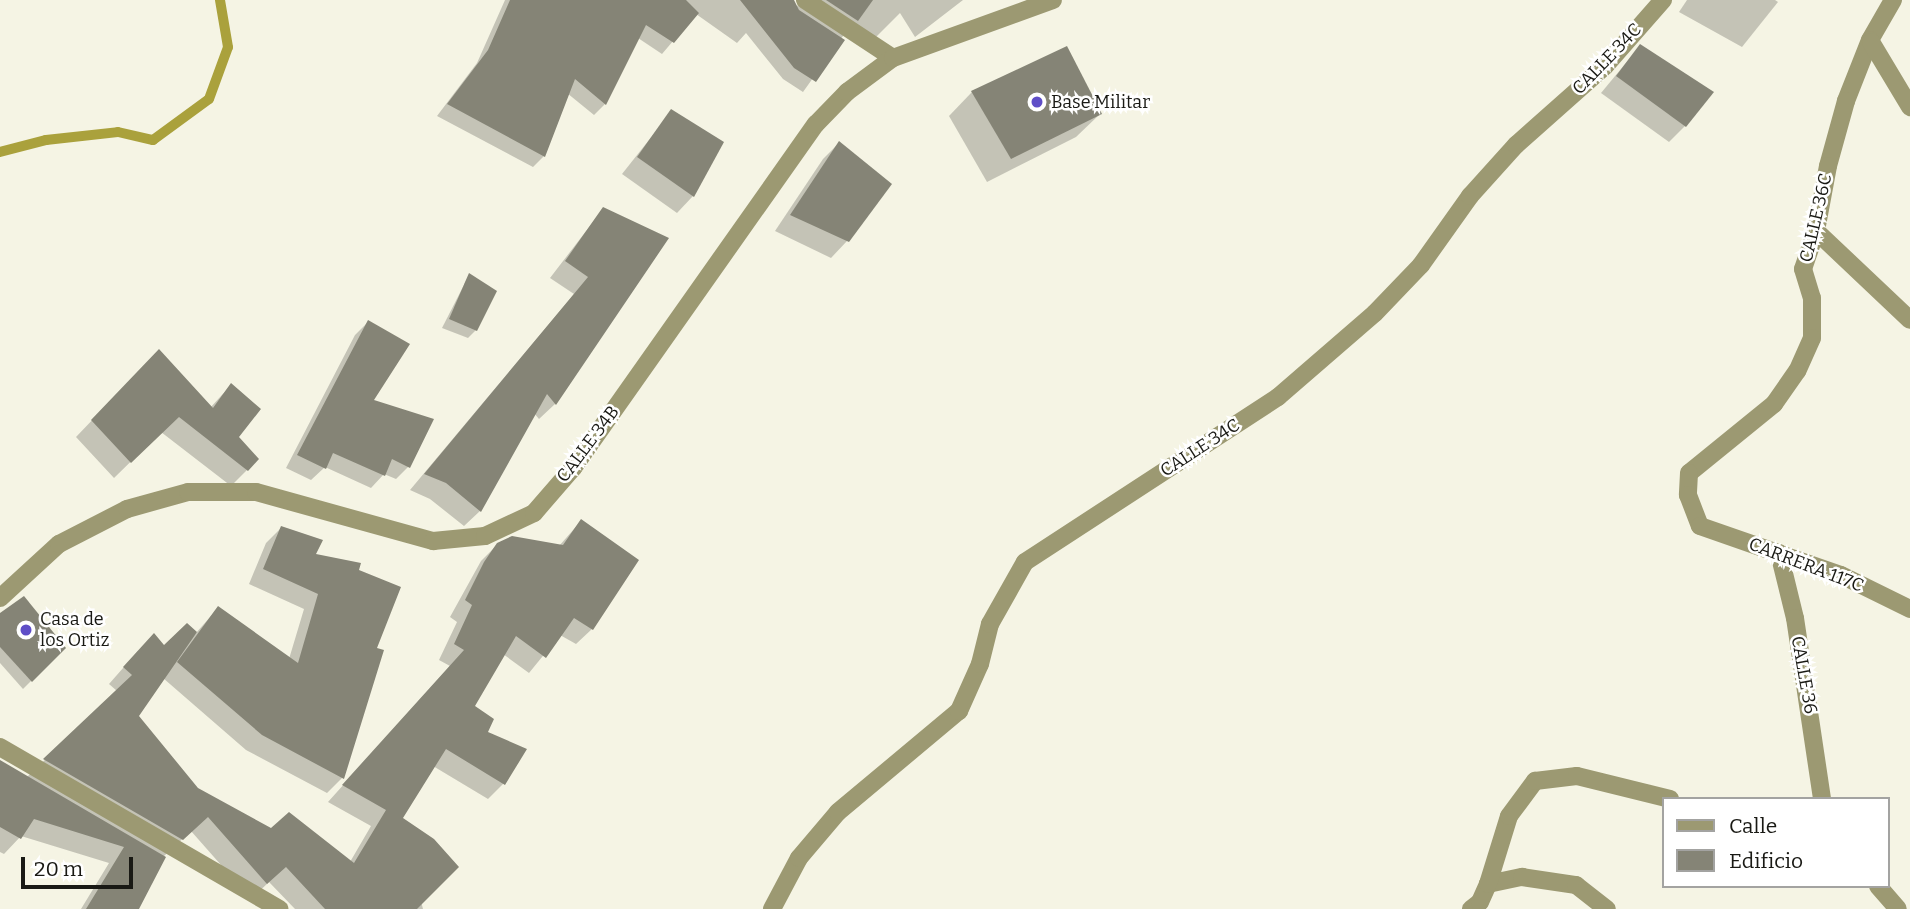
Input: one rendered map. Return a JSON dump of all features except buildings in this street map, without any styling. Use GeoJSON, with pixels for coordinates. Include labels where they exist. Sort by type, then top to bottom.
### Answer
{"type":"FeatureCollection","features":[{"type":"Feature","properties":{"kind":"street"},"geometry":{"type":"LineString","coordinates":[[805,0],[893,58]]}},
{"type":"Feature","properties":{"kind":"street","name":"CALLE 34B"},"geometry":{"type":"LineString","coordinates":[[0,598],[59,544],[127,509],[188,492],[256,492],[433,541],[485,536],[534,513],[573,468],[817,124],[847,92],[893,58],[1053,0]]}},
{"type":"Feature","properties":{"kind":"street","name":"CALLE 34C"},"geometry":{"type":"LineString","coordinates":[[772,909],[799,858],[838,812],[959,711],[981,664],[990,624],[1025,562],[1279,397],[1375,313],[1421,265],[1470,196],[1516,145],[1605,66],[1663,0]]}},
{"type":"Feature","properties":{"kind":"street","name":"CALLE 36C"},"geometry":{"type":"LineString","coordinates":[[1700,526],[1688,495],[1689,473],[1708,453],[1774,404],[1797,371],[1812,338],[1812,298],[1803,269],[1816,231],[1846,102],[1871,42],[1893,0]]}},
{"type":"Feature","properties":{"kind":"street"},"geometry":{"type":"LineString","coordinates":[[1871,42],[1910,107]]}},
{"type":"Feature","properties":{"kind":"street"},"geometry":{"type":"LineString","coordinates":[[1816,231],[1910,320]]}},
{"type":"Feature","properties":{"kind":"street","name":"CARRERA 117C"},"geometry":{"type":"LineString","coordinates":[[1700,526],[1841,575],[1910,609]]}},
{"type":"Feature","properties":{"kind":"street","name":"CALLE 36"},"geometry":{"type":"LineString","coordinates":[[1779,553],[1794,618],[1822,797]]}},
{"type":"Feature","properties":{"kind":"street"},"geometry":{"type":"LineString","coordinates":[[0,747],[279,909]]}},
{"type":"Feature","properties":{"kind":"street"},"geometry":{"type":"LineString","coordinates":[[1471,909],[1480,902],[1489,884],[1509,816],[1535,781],[1577,776],[1662,797]]}},
{"type":"Feature","properties":{"kind":"street"},"geometry":{"type":"LineString","coordinates":[[1489,884],[1522,877],[1576,885],[1607,909]]}},
{"type":"Feature","properties":{"kind":"street"},"geometry":{"type":"LineString","coordinates":[[1880,888],[1898,909]]}},
{"type":"Feature","properties":{"kind":"waterway"},"geometry":{"type":"LineString","coordinates":[[0,152],[46,140],[118,132],[153,140],[209,99],[228,47],[220,0]]}},
{"type":"Feature","properties":{"kind":"place","name":"Base Militar"},"geometry":{"type":"Point","coordinates":[1037,102]}},
{"type":"Feature","properties":{"kind":"place","name":"Casa de los Ortiz"},"geometry":{"type":"Point","coordinates":[26,630]}}]}
